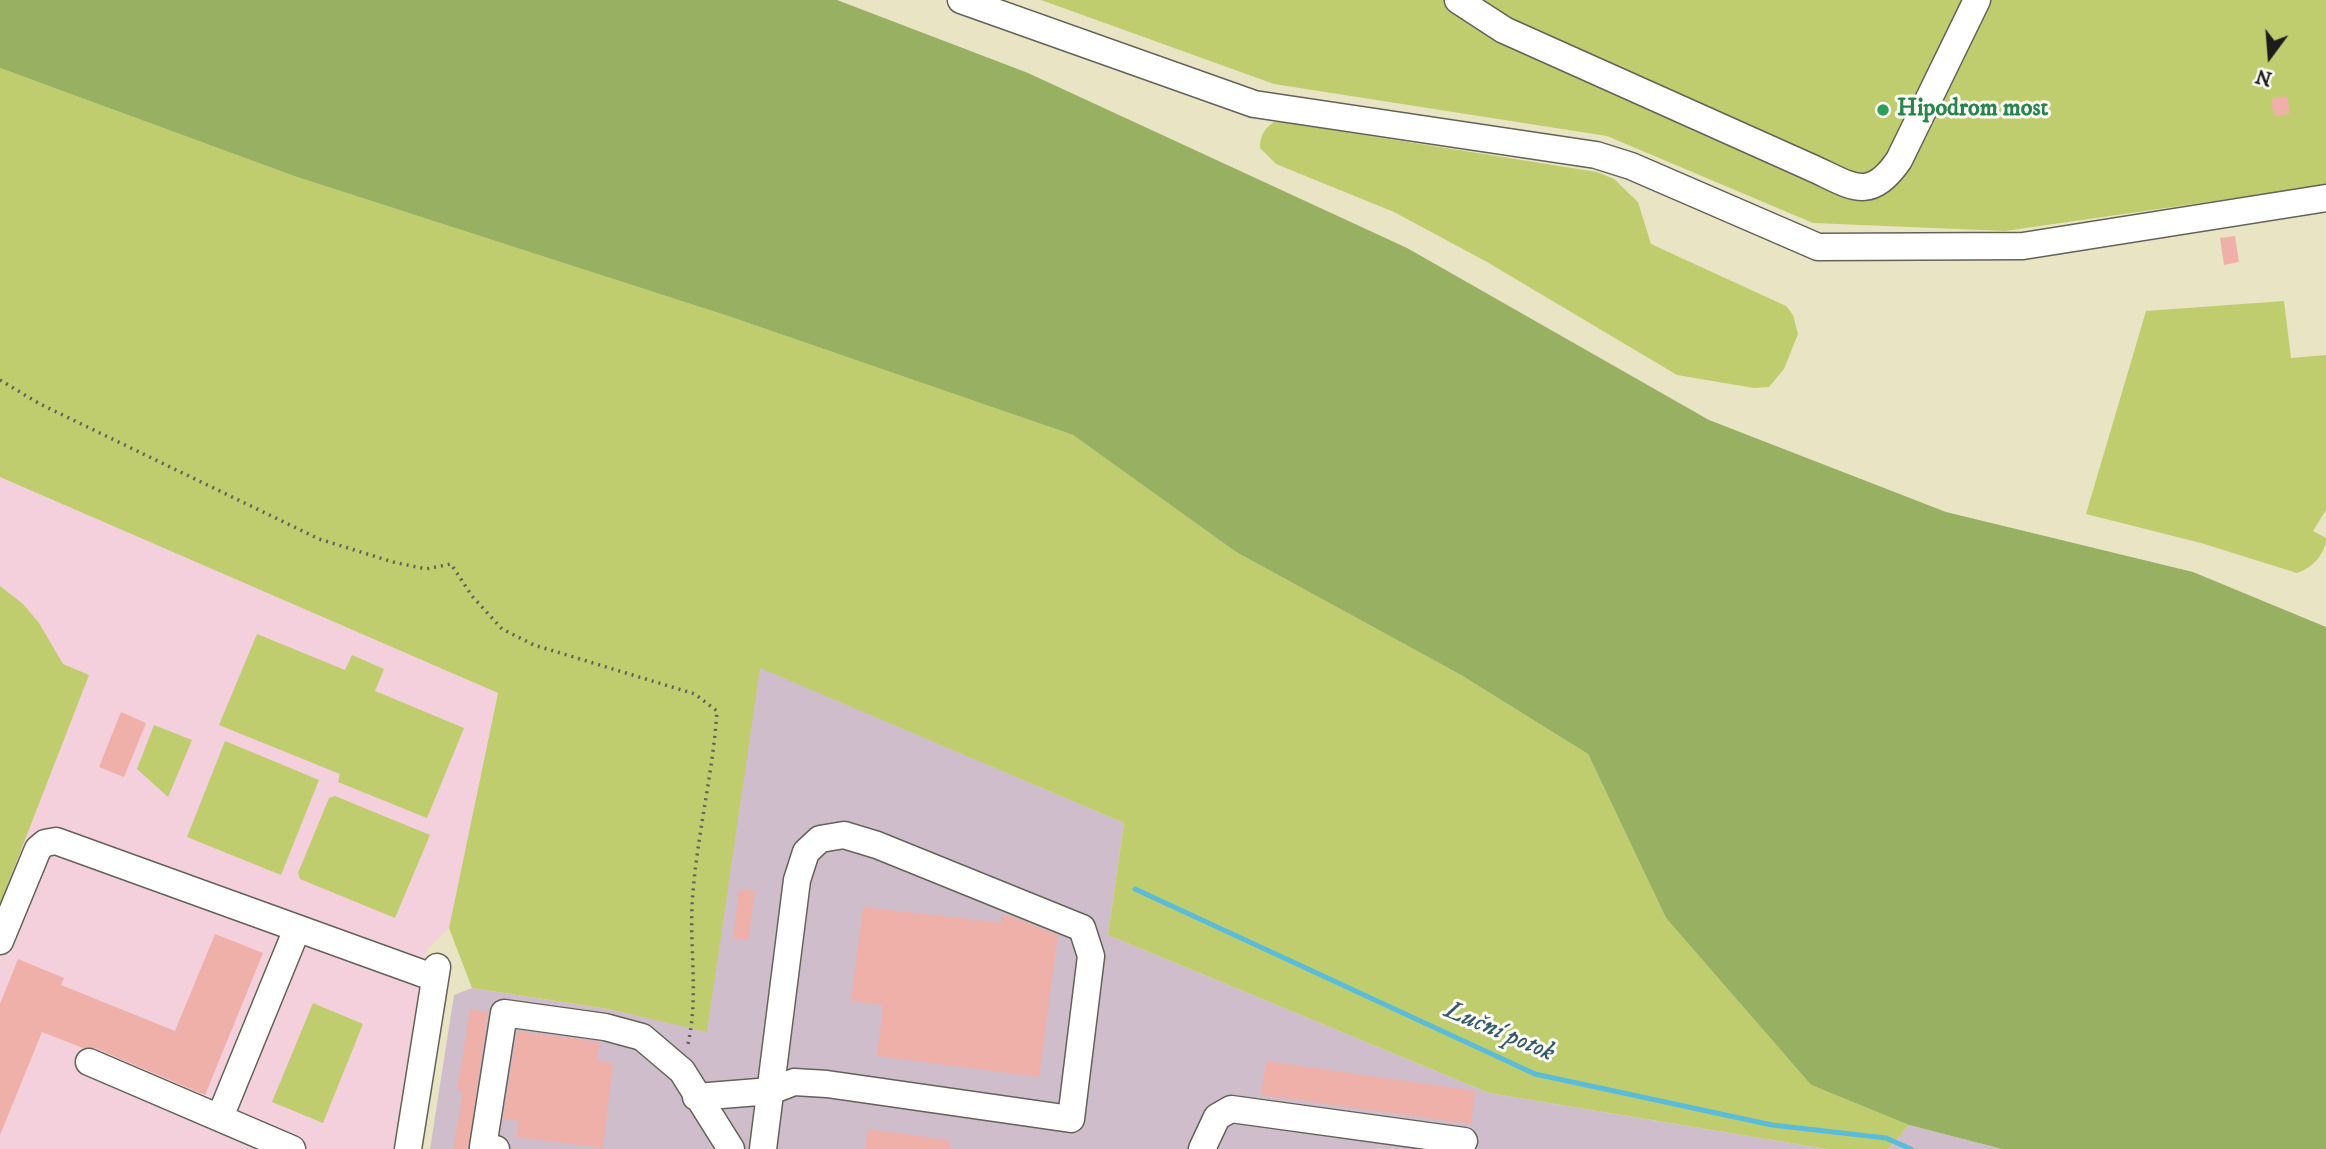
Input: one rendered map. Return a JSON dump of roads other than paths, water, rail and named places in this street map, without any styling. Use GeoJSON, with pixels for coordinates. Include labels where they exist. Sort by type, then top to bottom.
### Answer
{"type":"FeatureCollection","features":[{"type":"Feature","properties":{"kind":"street"},"geometry":{"type":"LineString","coordinates":[[961,0],[1254,104],[1596,155],[1631,166],[1818,247],[2023,246],[2326,198]]}},
{"type":"Feature","properties":{"kind":"street"},"geometry":{"type":"LineString","coordinates":[[1458,0],[1504,30],[1810,167],[1854,186],[1868,188],[1885,181],[1899,160],[1977,0]]}},
{"type":"Feature","properties":{"kind":"street"},"geometry":{"type":"LineString","coordinates":[[696,1097],[771,1091],[794,1082],[827,1084],[1071,1119],[1091,956],[1082,928],[877,845],[844,835],[820,839],[806,852],[797,880],[771,1091],[763,1149]]}},
{"type":"Feature","properties":{"kind":"street"},"geometry":{"type":"LineString","coordinates":[[0,941],[38,849],[45,843],[56,841],[296,929],[436,973],[408,1149]]}},
{"type":"Feature","properties":{"kind":"street"},"geometry":{"type":"LineString","coordinates":[[220,1117],[296,929]]}},
{"type":"Feature","properties":{"kind":"street"},"geometry":{"type":"LineString","coordinates":[[496,1149],[483,1147],[504,1013],[605,1027],[642,1037],[681,1070],[719,1145]]}},
{"type":"Feature","properties":{"kind":"street"},"geometry":{"type":"LineString","coordinates":[[89,1062],[220,1117],[275,1146]]}},
{"type":"Feature","properties":{"kind":"street"},"geometry":{"type":"LineString","coordinates":[[1202,1149],[1217,1117],[1231,1109],[1360,1138],[1464,1141]]}},
{"type":"Feature","properties":{"kind":"waterway","name":"Luční potok"},"geometry":{"type":"LineString","coordinates":[[1135,889],[1535,1074],[1772,1125],[1886,1138],[1911,1149]]}},
{"type":"Feature","properties":{"kind":"place","name":"Hipodrom most"},"geometry":{"type":"Point","coordinates":[1883,110]}}]}
